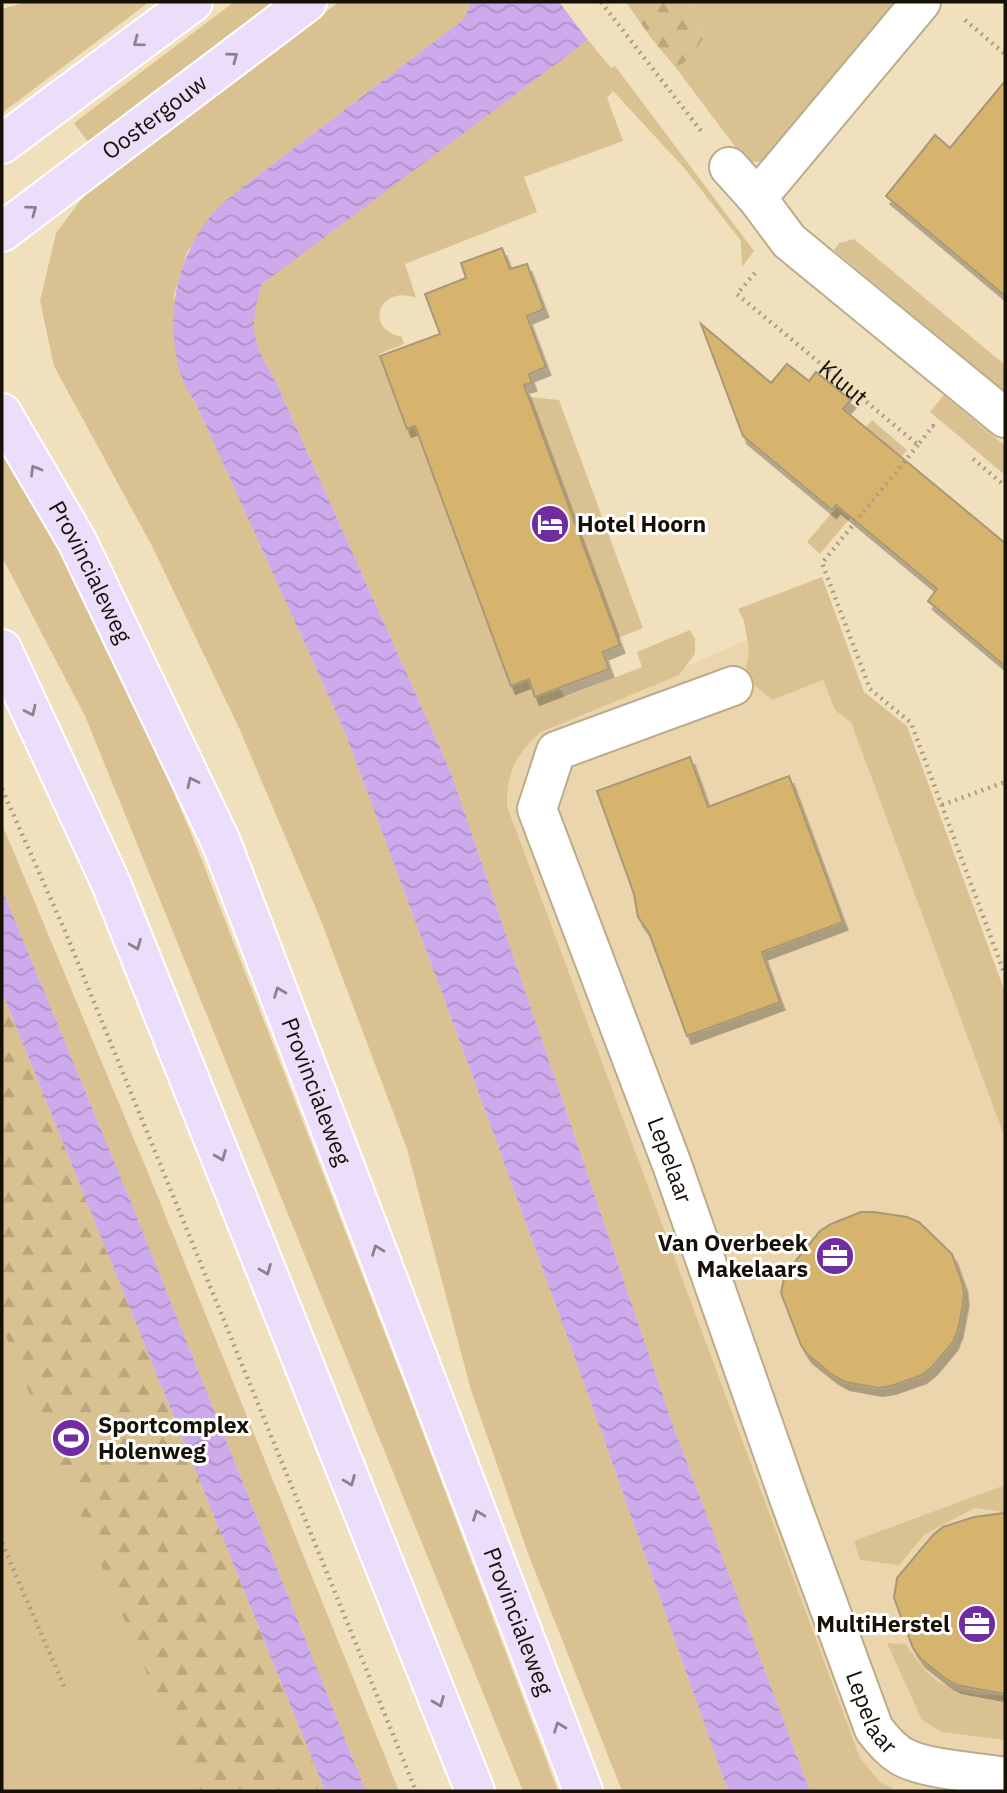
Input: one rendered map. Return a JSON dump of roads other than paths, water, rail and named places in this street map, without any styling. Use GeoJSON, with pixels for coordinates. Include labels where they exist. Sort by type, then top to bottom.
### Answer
{"type":"FeatureCollection","features":[{"type":"Feature","properties":{"kind":"main road"},"geometry":{"type":"LineString","coordinates":[[2,144],[193,2]]}},
{"type":"Feature","properties":{"kind":"main road","name":"Oostergouw"},"geometry":{"type":"LineString","coordinates":[[2,232],[307,2]]}},
{"type":"Feature","properties":{"kind":"main road","name":"Provincialeweg"},"geometry":{"type":"LineString","coordinates":[[2,413],[77,541],[221,842],[583,1791]]}},
{"type":"Feature","properties":{"kind":"main road"},"geometry":{"type":"LineString","coordinates":[[2,649],[110,881],[475,1791]]}},
{"type":"Feature","properties":{"kind":"street"},"geometry":{"type":"LineString","coordinates":[[757,198],[921,2]]}},
{"type":"Feature","properties":{"kind":"street"},"geometry":{"type":"LineString","coordinates":[[729,167],[757,198],[789,241],[1005,418]]}},
{"type":"Feature","properties":{"kind":"street","name":"Lepelaar"},"geometry":{"type":"LineString","coordinates":[[733,686],[556,751],[537,809],[671,1163],[874,1730],[889,1747],[906,1759],[1005,1777]]}},
{"type":"Feature","properties":{"kind":"water"},"geometry":{"type":"Polygon","coordinates":[[[471,2],[559,2],[588,40],[262,284],[255,314],[255,335],[257,345],[450,770],[673,1425],[810,1791],[728,1791],[589,1397],[344,730],[196,404],[184,383],[176,354],[174,311],[182,268],[201,229],[215,211],[464,19],[471,2]]]}},
{"type":"Feature","properties":{"kind":"water"},"geometry":{"type":"Polygon","coordinates":[[[2,889],[133,1207],[366,1791],[325,1791],[2,992],[2,889]]]}},
{"type":"Feature","properties":{"kind":"place","name":"Hotel Hoorn"},"geometry":{"type":"Point","coordinates":[550,524]}},
{"type":"Feature","properties":{"kind":"place","name":"Van Overbeek Makelaars"},"geometry":{"type":"Point","coordinates":[835,1256]}},
{"type":"Feature","properties":{"kind":"place","name":"Sportcomplex Holenweg"},"geometry":{"type":"Point","coordinates":[71,1438]}},
{"type":"Feature","properties":{"kind":"place","name":"MultiHerstel"},"geometry":{"type":"Point","coordinates":[977,1624]}}]}
